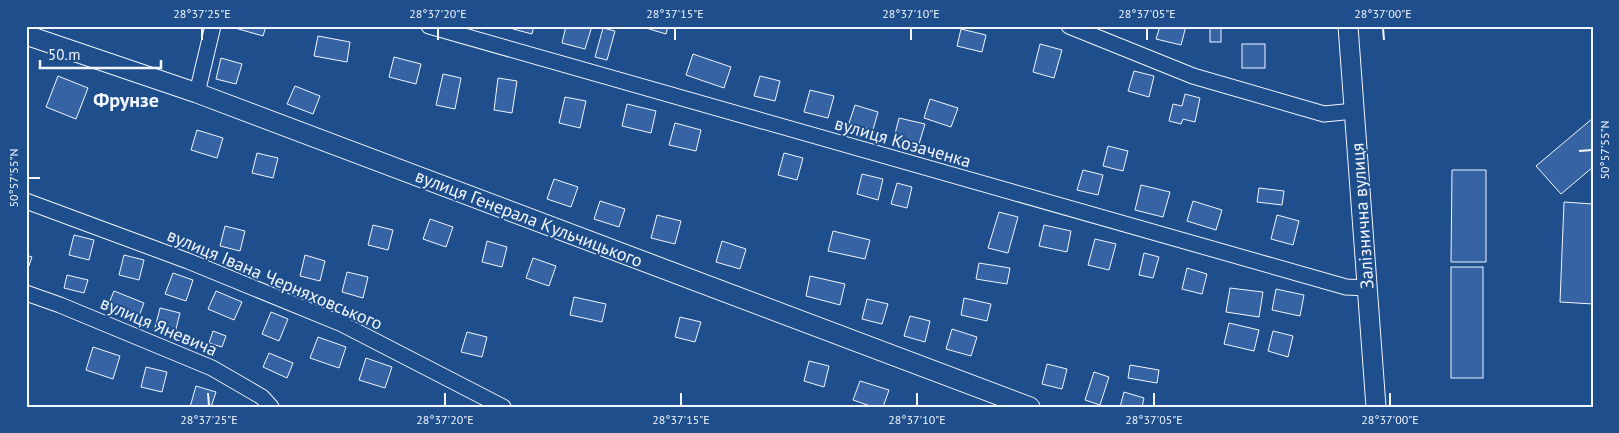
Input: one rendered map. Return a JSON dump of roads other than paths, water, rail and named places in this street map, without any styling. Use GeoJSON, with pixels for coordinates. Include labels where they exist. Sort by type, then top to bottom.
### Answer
{"type":"FeatureCollection","features":[{"type":"Feature","properties":{"kind":"street"},"geometry":{"type":"LineString","coordinates":[[197,93],[213,26]]}},
{"type":"Feature","properties":{"kind":"street","name":"вулиця Козаченка"},"geometry":{"type":"LineString","coordinates":[[429,26],[1346,287],[1367,288]]}},
{"type":"Feature","properties":{"kind":"street"},"geometry":{"type":"LineString","coordinates":[[1069,26],[1193,76],[1324,114],[1354,111]]}},
{"type":"Feature","properties":{"kind":"street","name":"Залізнична вулиця"},"geometry":{"type":"LineString","coordinates":[[1348,26],[1376,407]]}},
{"type":"Feature","properties":{"kind":"street","name":"вулиця Генерала Кульчицького"},"geometry":{"type":"LineString","coordinates":[[26,35],[197,93],[1030,407]]}},
{"type":"Feature","properties":{"kind":"street","name":"вулиця Івана Черняховського"},"geometry":{"type":"LineString","coordinates":[[26,201],[188,261],[342,324],[503,407]]}},
{"type":"Feature","properties":{"kind":"street","name":"вулиця Яневича"},"geometry":{"type":"LineString","coordinates":[[26,293],[60,305],[212,368],[262,397],[271,407]]}},
{"type":"Feature","properties":{"kind":"district","name":"Фрунзе"},"geometry":{"type":"Point","coordinates":[126,100]}}]}
